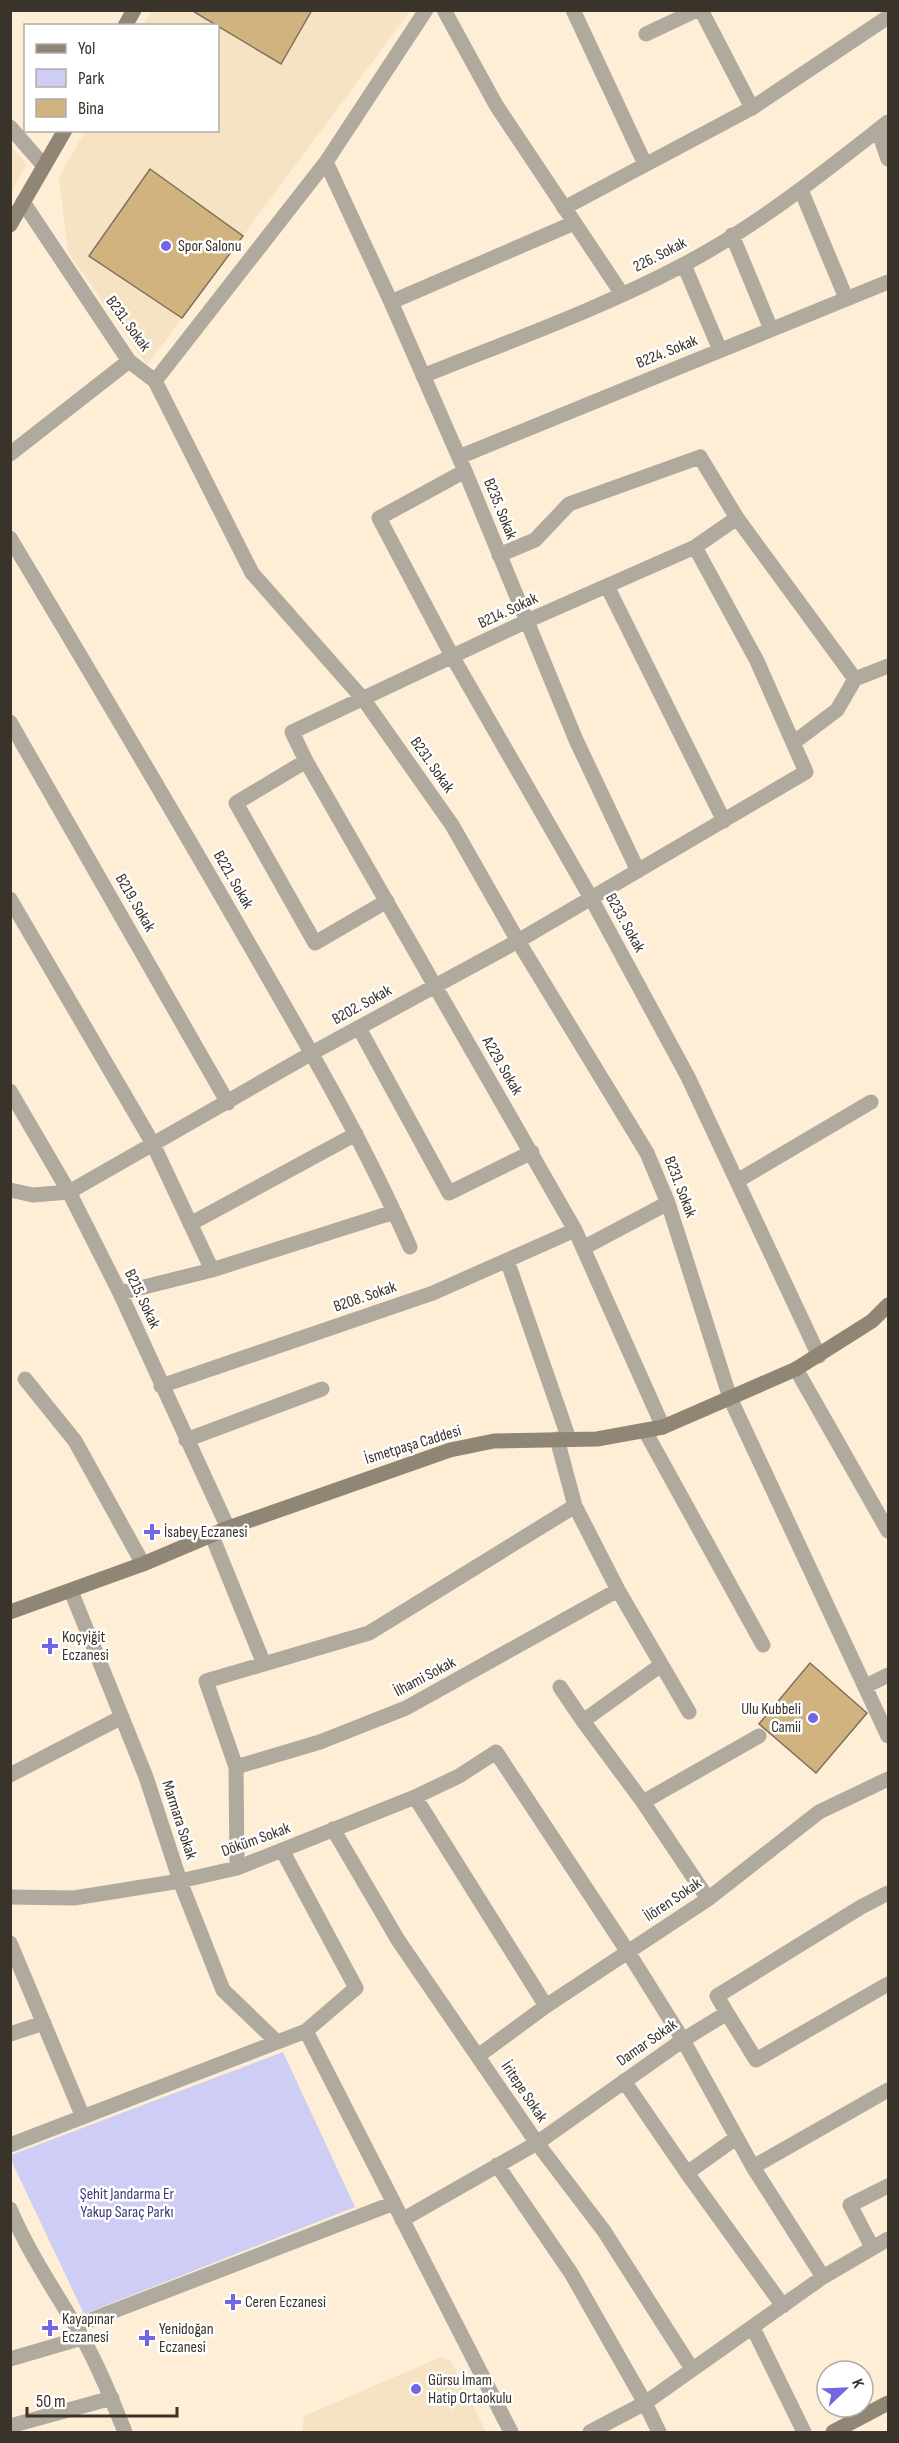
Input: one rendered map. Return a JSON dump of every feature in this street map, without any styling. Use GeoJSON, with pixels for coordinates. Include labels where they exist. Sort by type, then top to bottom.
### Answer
{"type":"FeatureCollection","features":[{"type":"Feature","properties":{"kind":"main road"},"geometry":{"type":"LineString","coordinates":[[126,24],[134,10]]}},
{"type":"Feature","properties":{"kind":"main road"},"geometry":{"type":"LineString","coordinates":[[10,225],[64,132]]}},
{"type":"Feature","properties":{"kind":"main road","name":"İsmetpaşa Caddesi"},"geometry":{"type":"LineString","coordinates":[[10,1612],[143,1564],[228,1528],[450,1450],[494,1441],[597,1439],[663,1426],[796,1369],[872,1321],[888,1305]]}},
{"type":"Feature","properties":{"kind":"main road"},"geometry":{"type":"LineString","coordinates":[[833,2433],[888,2403]]}},
{"type":"Feature","properties":{"kind":"street"},"geometry":{"type":"LineString","coordinates":[[155,381],[326,162],[426,10]]}},
{"type":"Feature","properties":{"kind":"street"},"geometry":{"type":"LineString","coordinates":[[444,10],[496,105],[622,294]]}},
{"type":"Feature","properties":{"kind":"street"},"geometry":{"type":"LineString","coordinates":[[573,10],[645,164]]}},
{"type":"Feature","properties":{"kind":"street"},"geometry":{"type":"LineString","coordinates":[[646,34],[699,10],[752,108]]}},
{"type":"Feature","properties":{"kind":"street"},"geometry":{"type":"LineString","coordinates":[[564,208],[752,108],[888,17]]}},
{"type":"Feature","properties":{"kind":"street"},"geometry":{"type":"LineString","coordinates":[[883,126],[888,159]]}},
{"type":"Feature","properties":{"kind":"street","name":"226. Sokak"},"geometry":{"type":"LineString","coordinates":[[423,376],[622,294],[684,265],[801,190],[883,126]]}},
{"type":"Feature","properties":{"kind":"street"},"geometry":{"type":"LineString","coordinates":[[10,127],[44,166]]}},
{"type":"Feature","properties":{"kind":"street","name":"B235. Sokak"},"geometry":{"type":"LineString","coordinates":[[326,162],[462,464],[576,740],[638,871]]}},
{"type":"Feature","properties":{"kind":"street"},"geometry":{"type":"LineString","coordinates":[[801,190],[846,298]]}},
{"type":"Feature","properties":{"kind":"street","name":"B231. Sokak"},"geometry":{"type":"LineString","coordinates":[[23,202],[129,361],[155,381],[252,573],[364,700],[452,825],[518,941],[647,1153],[668,1203],[730,1398],[888,1736]]}},
{"type":"Feature","properties":{"kind":"street"},"geometry":{"type":"LineString","coordinates":[[391,302],[574,223]]}},
{"type":"Feature","properties":{"kind":"street"},"geometry":{"type":"LineString","coordinates":[[732,235],[771,329]]}},
{"type":"Feature","properties":{"kind":"street"},"geometry":{"type":"LineString","coordinates":[[684,265],[720,350]]}},
{"type":"Feature","properties":{"kind":"street","name":"B224. Sokak"},"geometry":{"type":"LineString","coordinates":[[379,519],[462,464],[720,350],[888,282]]}},
{"type":"Feature","properties":{"kind":"street"},"geometry":{"type":"LineString","coordinates":[[10,454],[129,361]]}},
{"type":"Feature","properties":{"kind":"street"},"geometry":{"type":"LineString","coordinates":[[500,555],[535,540],[569,504],[700,457],[737,518],[855,679]]}},
{"type":"Feature","properties":{"kind":"street","name":"B214. Sokak"},"geometry":{"type":"LineString","coordinates":[[292,732],[364,700],[527,621],[695,547],[737,518]]}},
{"type":"Feature","properties":{"kind":"street","name":"B233. Sokak"},"geometry":{"type":"LineString","coordinates":[[379,519],[452,656],[591,898],[688,1077],[819,1356]]}},
{"type":"Feature","properties":{"kind":"street","name":"B221. Sokak"},"geometry":{"type":"LineString","coordinates":[[10,538],[312,1053],[356,1134],[410,1247]]}},
{"type":"Feature","properties":{"kind":"street"},"geometry":{"type":"LineString","coordinates":[[695,547],[757,661],[793,743],[837,710],[855,679],[888,666]]}},
{"type":"Feature","properties":{"kind":"street"},"geometry":{"type":"LineString","coordinates":[[607,586],[724,821]]}},
{"type":"Feature","properties":{"kind":"street","name":"B219. Sokak"},"geometry":{"type":"LineString","coordinates":[[10,722],[228,1103]]}},
{"type":"Feature","properties":{"kind":"street","name":"A229. Sokak"},"geometry":{"type":"LineString","coordinates":[[292,732],[306,761],[575,1230],[663,1426]]}},
{"type":"Feature","properties":{"kind":"street","name":"B202. Sokak"},"geometry":{"type":"LineString","coordinates":[[10,1190],[33,1196],[69,1192],[312,1053],[518,941],[806,772],[793,743]]}},
{"type":"Feature","properties":{"kind":"street"},"geometry":{"type":"LineString","coordinates":[[306,761],[236,803],[315,943],[387,902]]}},
{"type":"Feature","properties":{"kind":"street"},"geometry":{"type":"LineString","coordinates":[[10,899],[152,1143],[212,1270]]}},
{"type":"Feature","properties":{"kind":"street"},"geometry":{"type":"LineString","coordinates":[[359,1028],[449,1193],[532,1152]]}},
{"type":"Feature","properties":{"kind":"street","name":"B215. Sokak"},"geometry":{"type":"LineString","coordinates":[[10,1091],[69,1192],[120,1293],[228,1528]]}},
{"type":"Feature","properties":{"kind":"street"},"geometry":{"type":"LineString","coordinates":[[737,1180],[871,1102]]}},
{"type":"Feature","properties":{"kind":"street"},"geometry":{"type":"LineString","coordinates":[[190,1224],[356,1134]]}},
{"type":"Feature","properties":{"kind":"street"},"geometry":{"type":"LineString","coordinates":[[583,1248],[668,1203]]}},
{"type":"Feature","properties":{"kind":"street"},"geometry":{"type":"LineString","coordinates":[[120,1293],[212,1270],[394,1212]]}},
{"type":"Feature","properties":{"kind":"street","name":"B208. Sokak"},"geometry":{"type":"LineString","coordinates":[[161,1386],[433,1293],[575,1230]]}},
{"type":"Feature","properties":{"kind":"street"},"geometry":{"type":"LineString","coordinates":[[507,1260],[563,1439],[575,1506],[618,1590],[689,1712]]}},
{"type":"Feature","properties":{"kind":"street"},"geometry":{"type":"LineString","coordinates":[[796,1369],[888,1531]]}},
{"type":"Feature","properties":{"kind":"street"},"geometry":{"type":"LineString","coordinates":[[25,1379],[75,1441],[143,1564]]}},
{"type":"Feature","properties":{"kind":"street"},"geometry":{"type":"LineString","coordinates":[[186,1440],[322,1389]]}},
{"type":"Feature","properties":{"kind":"street"},"geometry":{"type":"LineString","coordinates":[[645,1431],[763,1645]]}},
{"type":"Feature","properties":{"kind":"street"},"geometry":{"type":"LineString","coordinates":[[237,1869],[236,1767],[206,1681],[369,1633],[575,1506]]}},
{"type":"Feature","properties":{"kind":"street"},"geometry":{"type":"LineString","coordinates":[[212,1536],[264,1664]]}},
{"type":"Feature","properties":{"kind":"street","name":"İlhami Sokak"},"geometry":{"type":"LineString","coordinates":[[236,1767],[320,1742],[406,1708],[618,1590]]}},
{"type":"Feature","properties":{"kind":"street","name":"Marmara Sokak"},"geometry":{"type":"LineString","coordinates":[[71,1591],[146,1777],[180,1881],[223,1990],[277,2042]]}},
{"type":"Feature","properties":{"kind":"street"},"geometry":{"type":"LineString","coordinates":[[582,1721],[661,1665]]}},
{"type":"Feature","properties":{"kind":"street"},"geometry":{"type":"LineString","coordinates":[[866,1686],[888,1675]]}},
{"type":"Feature","properties":{"kind":"street"},"geometry":{"type":"LineString","coordinates":[[560,1687],[582,1721],[643,1802],[708,1899]]}},
{"type":"Feature","properties":{"kind":"street"},"geometry":{"type":"LineString","coordinates":[[10,1775],[122,1717]]}},
{"type":"Feature","properties":{"kind":"street"},"geometry":{"type":"LineString","coordinates":[[643,1802],[759,1736]]}},
{"type":"Feature","properties":{"kind":"street","name":"Döküm Sokak"},"geometry":{"type":"LineString","coordinates":[[10,1897],[74,1898],[180,1881],[237,1869],[415,1797],[459,1776],[496,1752],[628,1952]]}},
{"type":"Feature","properties":{"kind":"street","name":"İlören Sokak"},"geometry":{"type":"LineString","coordinates":[[478,2056],[546,2006],[708,1899],[819,1812],[888,1779]]}},
{"type":"Feature","properties":{"kind":"street"},"geometry":{"type":"LineString","coordinates":[[415,1797],[546,2006]]}},
{"type":"Feature","properties":{"kind":"street","name":"İritepe Sokak"},"geometry":{"type":"LineString","coordinates":[[333,1829],[398,1940],[537,2142],[604,2231],[692,2369]]}},
{"type":"Feature","properties":{"kind":"street"},"geometry":{"type":"LineString","coordinates":[[10,2145],[306,2031],[356,1988],[282,1850]]}},
{"type":"Feature","properties":{"kind":"street"},"geometry":{"type":"LineString","coordinates":[[888,1893],[861,1907],[717,1996],[756,2060],[888,1984]]}},
{"type":"Feature","properties":{"kind":"street"},"geometry":{"type":"LineString","coordinates":[[11,1944],[83,2117]]}},
{"type":"Feature","properties":{"kind":"street"},"geometry":{"type":"LineString","coordinates":[[628,1952],[683,2040],[753,2168],[824,2277]]}},
{"type":"Feature","properties":{"kind":"street","name":"Damar Sokak"},"geometry":{"type":"LineString","coordinates":[[402,2220],[537,2142],[683,2040],[727,2013]]}},
{"type":"Feature","properties":{"kind":"street"},"geometry":{"type":"LineString","coordinates":[[10,2034],[44,2023]]}},
{"type":"Feature","properties":{"kind":"street"},"geometry":{"type":"LineString","coordinates":[[306,2031],[511,2433]]}},
{"type":"Feature","properties":{"kind":"street"},"geometry":{"type":"LineString","coordinates":[[624,2081],[783,2306]]}},
{"type":"Feature","properties":{"kind":"street"},"geometry":{"type":"LineString","coordinates":[[753,2168],[888,2090]]}},
{"type":"Feature","properties":{"kind":"street"},"geometry":{"type":"LineString","coordinates":[[687,2173],[736,2138]]}},
{"type":"Feature","properties":{"kind":"street"},"geometry":{"type":"LineString","coordinates":[[497,2166],[571,2273],[645,2403],[659,2433]]}},
{"type":"Feature","properties":{"kind":"street"},"geometry":{"type":"LineString","coordinates":[[872,2247],[850,2205],[888,2187]]}},
{"type":"Feature","properties":{"kind":"street"},"geometry":{"type":"LineString","coordinates":[[10,2359],[394,2203]]}},
{"type":"Feature","properties":{"kind":"street"},"geometry":{"type":"LineString","coordinates":[[10,2209],[17,2244],[79,2332],[112,2398],[125,2433]]}},
{"type":"Feature","properties":{"kind":"street"},"geometry":{"type":"LineString","coordinates":[[590,2433],[645,2403],[824,2277],[872,2247],[888,2240]]}},
{"type":"Feature","properties":{"kind":"street"},"geometry":{"type":"LineString","coordinates":[[753,2328],[804,2433]]}},
{"type":"Feature","properties":{"kind":"street"},"geometry":{"type":"LineString","coordinates":[[10,2426],[112,2398]]}},
{"type":"Feature","properties":{"kind":"shaded area"},"geometry":{"type":"Polygon","coordinates":[[[152,11],[410,11],[147,365],[68,252],[59,177],[84,132],[219,132],[219,24],[144,24],[152,11]]]}},
{"type":"Feature","properties":{"kind":"shaded area"},"geometry":{"type":"Polygon","coordinates":[[[11,147],[27,164],[11,193],[11,147]]]}},
{"type":"Feature","properties":{"kind":"shaded area","name":"Gürsu İmam Hatip Ortaokulu"},"geometry":{"type":"Polygon","coordinates":[[[441,2357],[451,2361],[486,2432],[302,2432],[304,2416],[441,2357]]]}},
{"type":"Feature","properties":{"kind":"green space","name":"Şehit Jandarma Er Yakup Saraç Parkı"},"geometry":{"type":"Polygon","coordinates":[[[283,2052],[355,2207],[84,2314],[11,2160],[11,2155],[283,2052]]]}},
{"type":"Feature","properties":{"kind":"building"},"geometry":{"type":"Polygon","coordinates":[[[191,10],[312,10],[281,64],[219,27],[219,24],[214,24],[191,10]]]}},
{"type":"Feature","properties":{"kind":"building","name":"Spor Salonu"},"geometry":{"type":"Polygon","coordinates":[[[150,169],[243,236],[182,318],[89,256],[150,169]]]}},
{"type":"Feature","properties":{"kind":"building","name":"Ulu Kubbeli Camii"},"geometry":{"type":"Polygon","coordinates":[[[810,1663],[867,1713],[816,1773],[759,1724],[810,1663]]]}},
{"type":"Feature","properties":{"kind":"place","name":"Spor Salonu"},"geometry":{"type":"Point","coordinates":[166,246]}},
{"type":"Feature","properties":{"kind":"place","name":"İsabey Eczanesi"},"geometry":{"type":"Point","coordinates":[152,1532]}},
{"type":"Feature","properties":{"kind":"place","name":"Koçyiğit Eczanesi"},"geometry":{"type":"Point","coordinates":[50,1646]}},
{"type":"Feature","properties":{"kind":"place","name":"Ulu Kubbeli Camii"},"geometry":{"type":"Point","coordinates":[813,1718]}},
{"type":"Feature","properties":{"kind":"place","name":"Ceren Eczanesi"},"geometry":{"type":"Point","coordinates":[233,2302]}},
{"type":"Feature","properties":{"kind":"place","name":"Kayapınar Eczanesi"},"geometry":{"type":"Point","coordinates":[50,2328]}},
{"type":"Feature","properties":{"kind":"place","name":"Yenidoğan Eczanesi"},"geometry":{"type":"Point","coordinates":[147,2338]}},
{"type":"Feature","properties":{"kind":"place","name":"Gürsu İmam Hatip Ortaokulu"},"geometry":{"type":"Point","coordinates":[416,2389]}}]}
